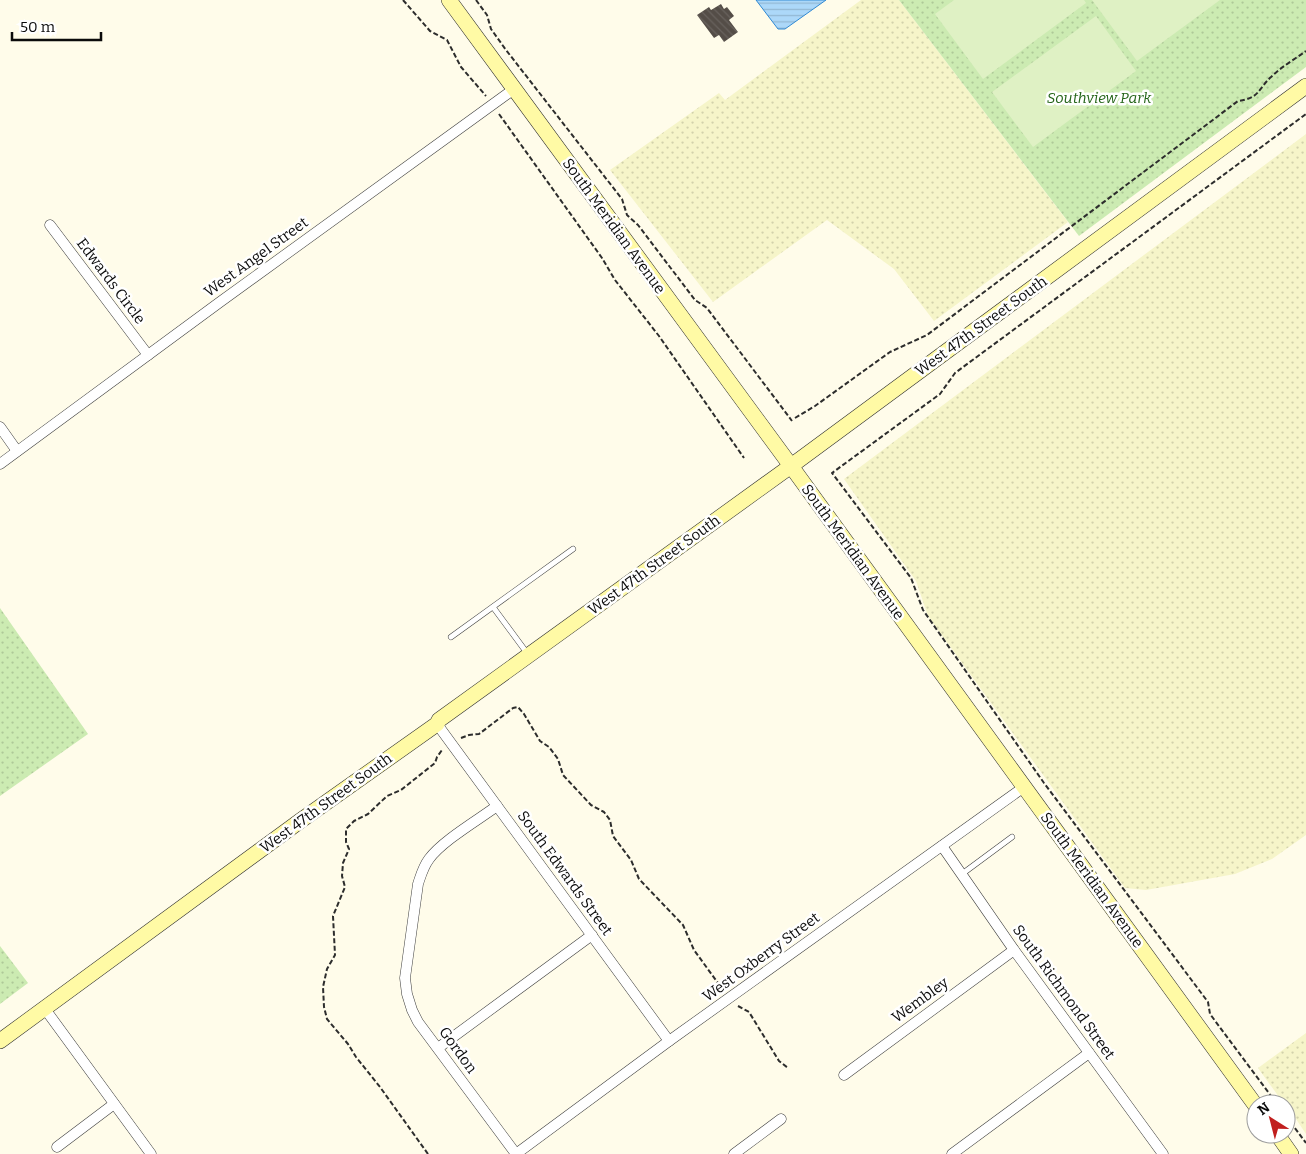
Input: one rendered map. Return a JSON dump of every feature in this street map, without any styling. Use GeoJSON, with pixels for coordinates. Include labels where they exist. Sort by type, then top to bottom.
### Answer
{"type":"FeatureCollection","features":[{"type":"Feature","properties":{"kind":"street","name":"South Meridian Avenue"},"geometry":{"type":"LineString","coordinates":[[448,0],[791,466],[1247,1094]]}},
{"type":"Feature","properties":{"kind":"street","name":"West 47th Street South"},"geometry":{"type":"LineString","coordinates":[[0,1041],[293,826],[437,724],[791,466],[1306,86]]}},
{"type":"Feature","properties":{"kind":"street","name":"West Angel Street"},"geometry":{"type":"LineString","coordinates":[[0,464],[514,89]]}},
{"type":"Feature","properties":{"kind":"street","name":"Edwards Circle"},"geometry":{"type":"LineString","coordinates":[[50,225],[148,355]]}},
{"type":"Feature","properties":{"kind":"street"},"geometry":{"type":"LineString","coordinates":[[0,427],[17,452]]}},
{"type":"Feature","properties":{"kind":"street","name":"South Edwards Street"},"geometry":{"type":"LineString","coordinates":[[437,724],[670,1041]]}},
{"type":"Feature","properties":{"kind":"street","name":"West Oxberry Street"},"geometry":{"type":"LineString","coordinates":[[516,1154],[1024,787]]}},
{"type":"Feature","properties":{"kind":"street","name":"Gordon"},"geometry":{"type":"LineString","coordinates":[[498,806],[438,849],[422,871],[418,884],[405,978],[407,994],[418,1022],[516,1154]]}},
{"type":"Feature","properties":{"kind":"street","name":"South Richmond Street"},"geometry":{"type":"LineString","coordinates":[[942,846],[1014,950],[1163,1154]]}},
{"type":"Feature","properties":{"kind":"street"},"geometry":{"type":"LineString","coordinates":[[438,1048],[592,934]]}},
{"type":"Feature","properties":{"kind":"street","name":"Wembley"},"geometry":{"type":"LineString","coordinates":[[844,1074],[1014,950]]}},
{"type":"Feature","properties":{"kind":"street"},"geometry":{"type":"LineString","coordinates":[[45,1008],[151,1154]]}},
{"type":"Feature","properties":{"kind":"street"},"geometry":{"type":"LineString","coordinates":[[952,1154],[1089,1053]]}},
{"type":"Feature","properties":{"kind":"street"},"geometry":{"type":"LineString","coordinates":[[57,1147],[114,1104]]}},
{"type":"Feature","properties":{"kind":"street"},"geometry":{"type":"LineString","coordinates":[[734,1154],[781,1119]]}},
{"type":"Feature","properties":{"kind":"lane"},"geometry":{"type":"LineString","coordinates":[[451,637],[573,549]]}},
{"type":"Feature","properties":{"kind":"lane"},"geometry":{"type":"LineString","coordinates":[[493,607],[529,656]]}},
{"type":"Feature","properties":{"kind":"lane"},"geometry":{"type":"LineString","coordinates":[[962,874],[1012,837]]}},
{"type":"Feature","properties":{"kind":"path"},"geometry":{"type":"LineString","coordinates":[[403,0],[430,31],[447,40],[461,67],[480,87],[602,258],[615,280],[659,336],[744,458]]}},
{"type":"Feature","properties":{"kind":"path"},"geometry":{"type":"LineString","coordinates":[[476,0],[487,15],[491,29],[506,50],[622,199],[627,215],[638,225],[695,300],[707,308],[792,421]]}},
{"type":"Feature","properties":{"kind":"path"},"geometry":{"type":"LineString","coordinates":[[795,418],[815,406],[890,352],[926,335],[1238,101],[1250,99],[1262,89],[1270,77],[1306,51]]}},
{"type":"Feature","properties":{"kind":"path"},"geometry":{"type":"LineString","coordinates":[[1270,1094],[1210,1014],[1208,1002],[1038,775],[923,610],[911,578],[832,473],[940,394],[955,373],[1306,114]]}},
{"type":"Feature","properties":{"kind":"path"},"geometry":{"type":"LineString","coordinates":[[428,1154],[348,1044],[327,1019],[323,987],[327,969],[335,955],[333,916],[345,887],[342,876],[343,864],[349,849],[346,842],[346,830],[354,821],[368,814],[387,796],[401,790],[435,763],[437,757],[446,746],[469,735],[479,734],[513,708],[518,707],[524,714],[540,741],[548,747],[558,760],[563,775],[591,805],[604,812],[610,820],[613,836],[630,860],[639,878],[683,925],[694,950],[722,989],[740,1007],[750,1012],[779,1061],[788,1068]]}},
{"type":"Feature","properties":{"kind":"path"},"geometry":{"type":"LineString","coordinates":[[1296,1130],[1306,1144]]}},
{"type":"Feature","properties":{"kind":"green space"},"geometry":{"type":"Polygon","coordinates":[[[861,0],[899,0],[1068,222],[934,321],[894,269],[827,220],[713,302],[610,170],[719,93],[725,100],[861,0]]]}},
{"type":"Feature","properties":{"kind":"green space","name":"Southview Park"},"geometry":{"type":"Polygon","coordinates":[[[899,0],[1306,0],[1306,67],[1079,236],[899,0]]]}},
{"type":"Feature","properties":{"kind":"green space"},"geometry":{"type":"Polygon","coordinates":[[[954,0],[1084,0],[1086,3],[983,79],[935,14],[954,0]]]}},
{"type":"Feature","properties":{"kind":"green space"},"geometry":{"type":"Polygon","coordinates":[[[1092,0],[1220,0],[1137,61],[1092,0]]]}},
{"type":"Feature","properties":{"kind":"green space"},"geometry":{"type":"Polygon","coordinates":[[[1096,16],[1136,71],[1033,147],[992,92],[1096,16]]]}},
{"type":"Feature","properties":{"kind":"green space"},"geometry":{"type":"Polygon","coordinates":[[[1306,134],[1306,835],[1272,859],[1235,874],[1146,890],[1125,888],[928,616],[916,581],[844,479],[1306,134]]]}},
{"type":"Feature","properties":{"kind":"green space"},"geometry":{"type":"Polygon","coordinates":[[[0,608],[88,734],[0,796],[0,608]]]}},
{"type":"Feature","properties":{"kind":"green space"},"geometry":{"type":"Polygon","coordinates":[[[0,946],[28,983],[0,1004],[0,946]]]}},
{"type":"Feature","properties":{"kind":"green space"},"geometry":{"type":"Polygon","coordinates":[[[1306,1033],[1306,1134],[1296,1119],[1296,1094],[1277,1094],[1258,1068],[1306,1033]]]}},
{"type":"Feature","properties":{"kind":"water"},"geometry":{"type":"Polygon","coordinates":[[[756,0],[826,0],[785,29],[778,29],[756,0]]]}},
{"type":"Feature","properties":{"kind":"building"},"geometry":{"type":"Polygon","coordinates":[[[721,4],[724,9],[727,7],[734,16],[729,20],[738,32],[724,42],[719,35],[714,38],[697,15],[709,7],[711,10],[721,4]]]}}]}
